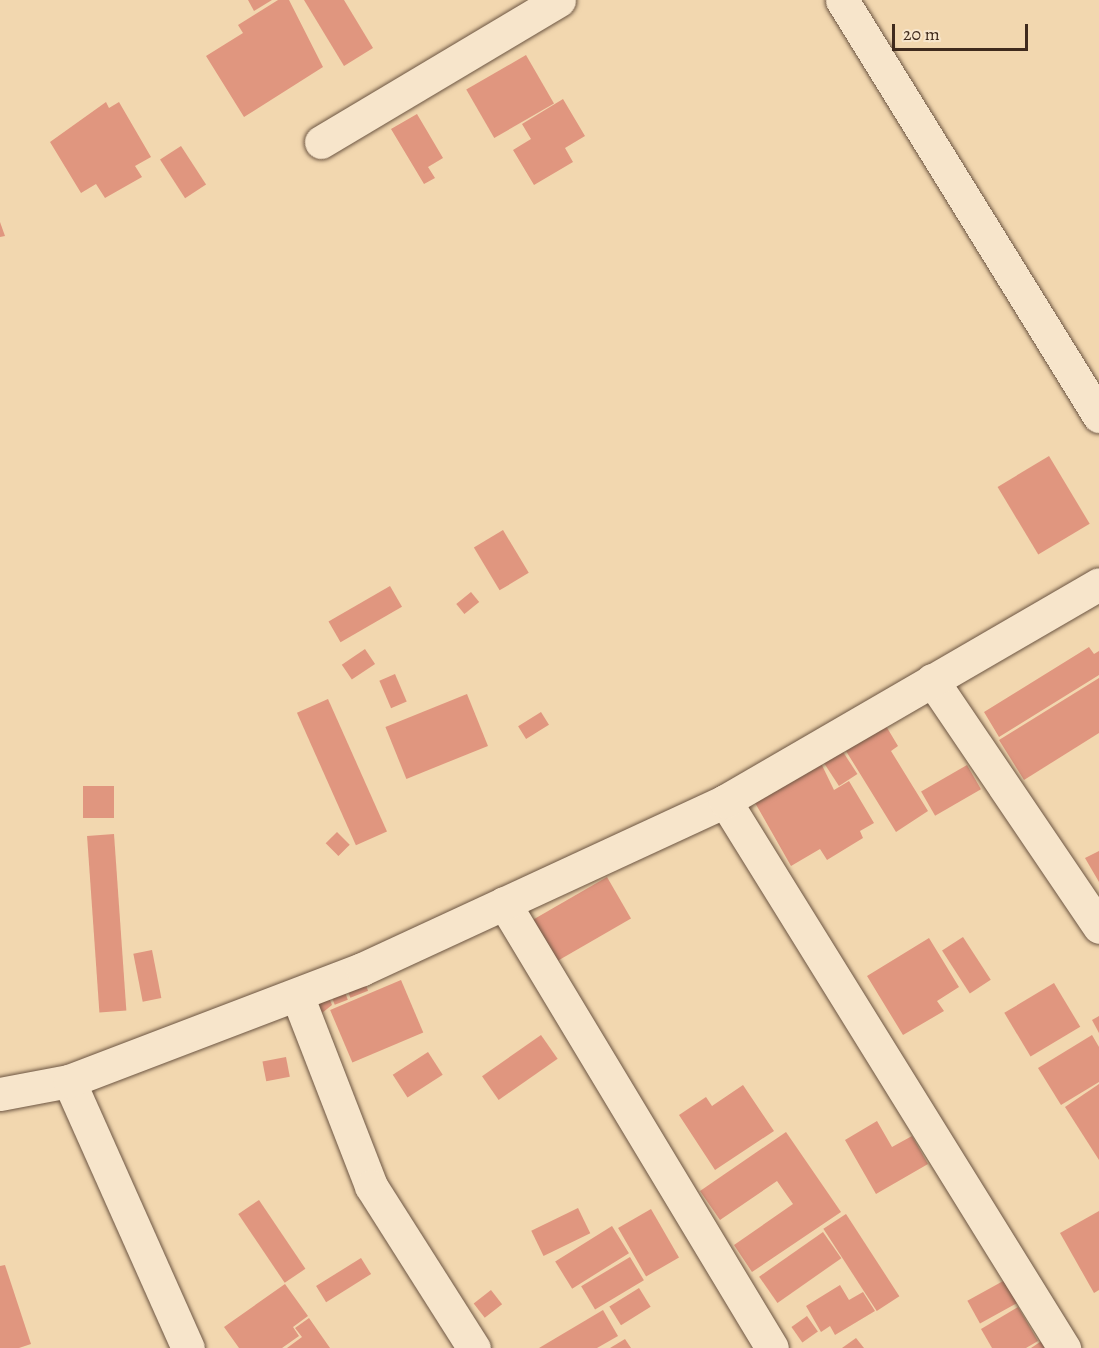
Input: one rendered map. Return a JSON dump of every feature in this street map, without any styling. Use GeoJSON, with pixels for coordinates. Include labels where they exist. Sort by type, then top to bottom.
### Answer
{"type":"FeatureCollection","features":[{"type":"Feature","properties":{"kind":"street"},"geometry":{"type":"LineString","coordinates":[[321,142],[559,0]]}},
{"type":"Feature","properties":{"kind":"street"},"geometry":{"type":"LineString","coordinates":[[842,0],[1099,416]]}},
{"type":"Feature","properties":{"kind":"street"},"geometry":{"type":"LineString","coordinates":[[0,1094],[69,1081],[297,995],[725,801],[1099,584]]}},
{"type":"Feature","properties":{"kind":"street"},"geometry":{"type":"LineString","coordinates":[[932,680],[1099,927]]}},
{"type":"Feature","properties":{"kind":"street"},"geometry":{"type":"LineString","coordinates":[[725,801],[1064,1348]]}},
{"type":"Feature","properties":{"kind":"street"},"geometry":{"type":"LineString","coordinates":[[504,903],[772,1348]]}},
{"type":"Feature","properties":{"kind":"street"},"geometry":{"type":"LineString","coordinates":[[297,995],[371,1186],[474,1348]]}},
{"type":"Feature","properties":{"kind":"street"},"geometry":{"type":"LineString","coordinates":[[69,1081],[188,1348]]}},
{"type":"Feature","properties":{"kind":"building"},"geometry":{"type":"Polygon","coordinates":[[[248,0],[272,0],[254,11],[248,0]]]}},
{"type":"Feature","properties":{"kind":"building"},"geometry":{"type":"Polygon","coordinates":[[[278,0],[289,0],[323,67],[244,117],[206,56],[243,33],[238,25],[278,0]]]}},
{"type":"Feature","properties":{"kind":"building"},"geometry":{"type":"Polygon","coordinates":[[[304,0],[344,0],[373,48],[344,66],[304,0]]]}},
{"type":"Feature","properties":{"kind":"building"},"geometry":{"type":"Polygon","coordinates":[[[526,55],[554,103],[494,138],[466,90],[526,55]]]}},
{"type":"Feature","properties":{"kind":"building"},"geometry":{"type":"Polygon","coordinates":[[[563,99],[585,136],[565,148],[573,162],[534,185],[513,150],[531,139],[522,124],[563,99]]]}},
{"type":"Feature","properties":{"kind":"building"},"geometry":{"type":"Polygon","coordinates":[[[106,102],[109,108],[119,102],[151,157],[135,166],[142,177],[105,198],[96,184],[81,193],[50,142],[106,102]]]}},
{"type":"Feature","properties":{"kind":"building"},"geometry":{"type":"Polygon","coordinates":[[[417,114],[443,158],[428,167],[435,178],[424,184],[391,129],[417,114]]]}},
{"type":"Feature","properties":{"kind":"building"},"geometry":{"type":"Polygon","coordinates":[[[181,146],[206,185],[185,198],[160,160],[181,146]]]}},
{"type":"Feature","properties":{"kind":"building"},"geometry":{"type":"Polygon","coordinates":[[[0,222],[5,236],[0,237],[0,222]]]}},
{"type":"Feature","properties":{"kind":"building"},"geometry":{"type":"Polygon","coordinates":[[[1049,456],[1090,524],[1038,555],[998,487],[1049,456]]]}},
{"type":"Feature","properties":{"kind":"building"},"geometry":{"type":"Polygon","coordinates":[[[503,530],[529,573],[500,590],[474,548],[503,530]]]}},
{"type":"Feature","properties":{"kind":"building"},"geometry":{"type":"Polygon","coordinates":[[[390,586],[402,607],[341,642],[329,622],[390,586]]]}},
{"type":"Feature","properties":{"kind":"building"},"geometry":{"type":"Polygon","coordinates":[[[471,592],[479,602],[464,614],[456,604],[471,592]]]}},
{"type":"Feature","properties":{"kind":"building"},"geometry":{"type":"Polygon","coordinates":[[[1089,647],[1094,654],[1099,651],[1099,675],[999,737],[984,712],[1089,647]]]}},
{"type":"Feature","properties":{"kind":"building"},"geometry":{"type":"Polygon","coordinates":[[[365,649],[375,664],[352,680],[342,665],[365,649]]]}},
{"type":"Feature","properties":{"kind":"building"},"geometry":{"type":"Polygon","coordinates":[[[395,674],[407,702],[391,708],[379,681],[395,674]]]}},
{"type":"Feature","properties":{"kind":"building"},"geometry":{"type":"Polygon","coordinates":[[[1099,678],[1099,733],[1024,780],[999,740],[1099,678]]]}},
{"type":"Feature","properties":{"kind":"building"},"geometry":{"type":"Polygon","coordinates":[[[467,694],[488,746],[406,779],[385,727],[467,694]]]}},
{"type":"Feature","properties":{"kind":"building"},"geometry":{"type":"Polygon","coordinates":[[[328,699],[387,831],[356,845],[297,713],[328,699]]]}},
{"type":"Feature","properties":{"kind":"building"},"geometry":{"type":"Polygon","coordinates":[[[541,712],[549,725],[526,739],[518,726],[541,712]]]}},
{"type":"Feature","properties":{"kind":"building"},"geometry":{"type":"Polygon","coordinates":[[[886,726],[898,746],[891,751],[928,811],[896,832],[846,751],[886,726]]]}},
{"type":"Feature","properties":{"kind":"building"},"geometry":{"type":"Polygon","coordinates":[[[834,738],[857,774],[839,786],[816,750],[834,738]]]}},
{"type":"Feature","properties":{"kind":"building"},"geometry":{"type":"Polygon","coordinates":[[[817,755],[834,790],[849,781],[874,823],[860,831],[863,838],[827,860],[820,849],[791,866],[750,794],[817,755]]]}},
{"type":"Feature","properties":{"kind":"building"},"geometry":{"type":"Polygon","coordinates":[[[967,765],[981,789],[935,816],[921,792],[967,765]]]}},
{"type":"Feature","properties":{"kind":"building"},"geometry":{"type":"Polygon","coordinates":[[[83,786],[114,786],[114,818],[83,818],[83,786]]]}},
{"type":"Feature","properties":{"kind":"building"},"geometry":{"type":"Polygon","coordinates":[[[337,832],[350,845],[338,856],[326,843],[337,832]]]}},
{"type":"Feature","properties":{"kind":"building"},"geometry":{"type":"Polygon","coordinates":[[[114,834],[126,1011],[99,1012],[87,836],[114,834]]]}},
{"type":"Feature","properties":{"kind":"building"},"geometry":{"type":"Polygon","coordinates":[[[1099,851],[1099,882],[1085,858],[1099,851]]]}},
{"type":"Feature","properties":{"kind":"building"},"geometry":{"type":"Polygon","coordinates":[[[607,877],[631,919],[557,961],[533,920],[607,877]]]}},
{"type":"Feature","properties":{"kind":"building"},"geometry":{"type":"Polygon","coordinates":[[[963,937],[991,980],[970,993],[942,951],[963,937]]]}},
{"type":"Feature","properties":{"kind":"building"},"geometry":{"type":"Polygon","coordinates":[[[929,938],[959,987],[937,1001],[944,1011],[903,1035],[867,976],[929,938]]]}},
{"type":"Feature","properties":{"kind":"building"},"geometry":{"type":"Polygon","coordinates":[[[152,950],[161,998],[143,1002],[133,954],[152,950]]]}},
{"type":"Feature","properties":{"kind":"building"},"geometry":{"type":"Polygon","coordinates":[[[362,975],[368,991],[350,998],[344,982],[362,975]]]}},
{"type":"Feature","properties":{"kind":"building"},"geometry":{"type":"Polygon","coordinates":[[[401,980],[423,1032],[352,1063],[330,1010],[401,980]]]}},
{"type":"Feature","properties":{"kind":"building"},"geometry":{"type":"Polygon","coordinates":[[[341,982],[348,1000],[335,1005],[328,987],[341,982]]]}},
{"type":"Feature","properties":{"kind":"building"},"geometry":{"type":"Polygon","coordinates":[[[1054,983],[1080,1027],[1031,1057],[1004,1013],[1054,983]]]}},
{"type":"Feature","properties":{"kind":"building"},"geometry":{"type":"Polygon","coordinates":[[[326,990],[332,1005],[322,1013],[315,994],[326,990]]]}},
{"type":"Feature","properties":{"kind":"building"},"geometry":{"type":"Polygon","coordinates":[[[1099,1016],[1099,1033],[1092,1020],[1099,1016]]]}},
{"type":"Feature","properties":{"kind":"building"},"geometry":{"type":"Polygon","coordinates":[[[541,1035],[558,1059],[499,1100],[482,1076],[541,1035]]]}},
{"type":"Feature","properties":{"kind":"building"},"geometry":{"type":"Polygon","coordinates":[[[1092,1035],[1099,1047],[1099,1082],[1061,1105],[1038,1068],[1092,1035]]]}},
{"type":"Feature","properties":{"kind":"building"},"geometry":{"type":"Polygon","coordinates":[[[428,1052],[443,1075],[407,1098],[393,1075],[428,1052]]]}},
{"type":"Feature","properties":{"kind":"building"},"geometry":{"type":"Polygon","coordinates":[[[286,1057],[290,1077],[266,1081],[262,1062],[286,1057]]]}},
{"type":"Feature","properties":{"kind":"building"},"geometry":{"type":"Polygon","coordinates":[[[1099,1084],[1099,1160],[1065,1107],[1099,1084]]]}},
{"type":"Feature","properties":{"kind":"building"},"geometry":{"type":"Polygon","coordinates":[[[743,1085],[774,1131],[715,1170],[679,1115],[706,1097],[712,1106],[743,1085]]]}},
{"type":"Feature","properties":{"kind":"building"},"geometry":{"type":"Polygon","coordinates":[[[877,1121],[892,1147],[912,1136],[928,1164],[876,1194],[845,1140],[877,1121]]]}},
{"type":"Feature","properties":{"kind":"building"},"geometry":{"type":"Polygon","coordinates":[[[786,1132],[841,1212],[752,1272],[734,1245],[793,1204],[777,1181],[720,1220],[700,1191],[786,1132]]]}},
{"type":"Feature","properties":{"kind":"building"},"geometry":{"type":"Polygon","coordinates":[[[259,1200],[305,1269],[285,1283],[238,1214],[259,1200]]]}},
{"type":"Feature","properties":{"kind":"building"},"geometry":{"type":"Polygon","coordinates":[[[578,1208],[590,1233],[544,1256],[531,1231],[578,1208]]]}},
{"type":"Feature","properties":{"kind":"building"},"geometry":{"type":"Polygon","coordinates":[[[651,1209],[679,1257],[646,1276],[618,1228],[651,1209]]]}},
{"type":"Feature","properties":{"kind":"building"},"geometry":{"type":"Polygon","coordinates":[[[1099,1211],[1099,1290],[1094,1293],[1060,1233],[1099,1211]]]}},
{"type":"Feature","properties":{"kind":"building"},"geometry":{"type":"Polygon","coordinates":[[[846,1214],[899,1296],[877,1311],[823,1229],[846,1214]]]}},
{"type":"Feature","properties":{"kind":"building"},"geometry":{"type":"Polygon","coordinates":[[[612,1226],[629,1253],[572,1289],[555,1262],[612,1226]]]}},
{"type":"Feature","properties":{"kind":"building"},"geometry":{"type":"Polygon","coordinates":[[[823,1232],[841,1258],[777,1303],[759,1277],[823,1232]]]}},
{"type":"Feature","properties":{"kind":"building"},"geometry":{"type":"Polygon","coordinates":[[[630,1257],[644,1280],[595,1310],[581,1286],[630,1257]]]}},
{"type":"Feature","properties":{"kind":"building"},"geometry":{"type":"Polygon","coordinates":[[[361,1258],[371,1274],[326,1302],[316,1286],[361,1258]]]}},
{"type":"Feature","properties":{"kind":"building"},"geometry":{"type":"Polygon","coordinates":[[[5,1265],[31,1344],[19,1348],[0,1348],[0,1266],[5,1265]]]}},
{"type":"Feature","properties":{"kind":"building"},"geometry":{"type":"Polygon","coordinates":[[[1005,1280],[1018,1303],[980,1324],[967,1301],[1005,1280]]]}},
{"type":"Feature","properties":{"kind":"building"},"geometry":{"type":"Polygon","coordinates":[[[285,1284],[308,1316],[293,1327],[299,1336],[282,1348],[239,1348],[224,1327],[285,1284]]]}},
{"type":"Feature","properties":{"kind":"building"},"geometry":{"type":"Polygon","coordinates":[[[840,1285],[849,1300],[863,1292],[875,1311],[835,1335],[830,1326],[821,1332],[806,1306],[840,1285]]]}},
{"type":"Feature","properties":{"kind":"building"},"geometry":{"type":"Polygon","coordinates":[[[639,1288],[651,1307],[621,1325],[609,1307],[639,1288]]]}},
{"type":"Feature","properties":{"kind":"building"},"geometry":{"type":"Polygon","coordinates":[[[491,1290],[502,1304],[485,1318],[474,1304],[491,1290]]]}},
{"type":"Feature","properties":{"kind":"building"},"geometry":{"type":"Polygon","coordinates":[[[1018,1307],[1038,1341],[1026,1348],[992,1348],[981,1329],[1018,1307]]]}},
{"type":"Feature","properties":{"kind":"building"},"geometry":{"type":"Polygon","coordinates":[[[603,1310],[618,1336],[597,1348],[539,1348],[603,1310]]]}},
{"type":"Feature","properties":{"kind":"building"},"geometry":{"type":"Polygon","coordinates":[[[807,1316],[818,1332],[802,1342],[791,1327],[807,1316]]]}},
{"type":"Feature","properties":{"kind":"building"},"geometry":{"type":"Polygon","coordinates":[[[309,1318],[330,1348],[287,1348],[302,1337],[295,1328],[309,1318]]]}},
{"type":"Feature","properties":{"kind":"building"},"geometry":{"type":"Polygon","coordinates":[[[856,1338],[864,1348],[842,1348],[856,1338]]]}},
{"type":"Feature","properties":{"kind":"building"},"geometry":{"type":"Polygon","coordinates":[[[625,1339],[631,1348],[610,1348],[625,1339]]]}},
{"type":"Feature","properties":{"kind":"building"},"geometry":{"type":"Polygon","coordinates":[[[1043,1340],[1047,1348],[1031,1348],[1043,1340]]]}}]}
